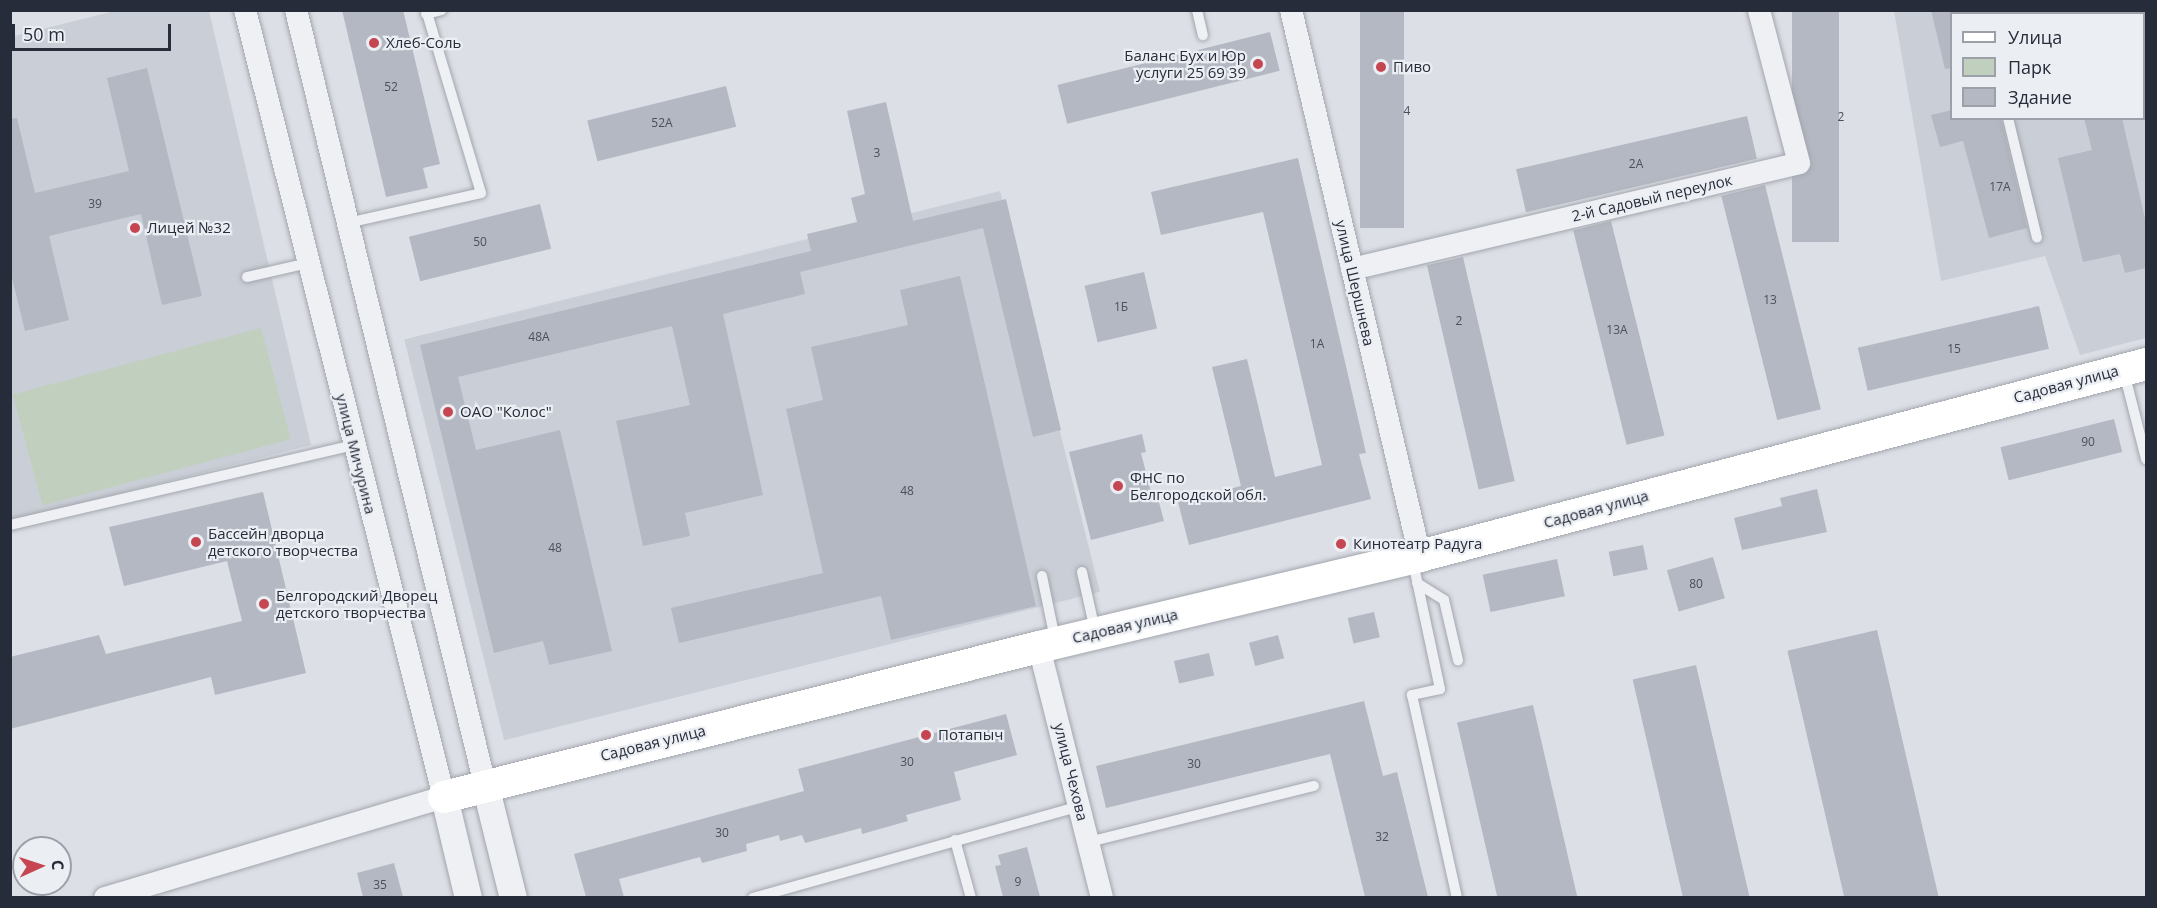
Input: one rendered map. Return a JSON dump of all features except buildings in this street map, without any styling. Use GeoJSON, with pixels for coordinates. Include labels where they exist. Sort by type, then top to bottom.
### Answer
{"type":"FeatureCollection","features":[{"type":"Feature","properties":{"kind":"main road","name":"Садовая улица"},"geometry":{"type":"LineString","coordinates":[[444,797],[1096,633],[1416,566],[2135,367]]}},
{"type":"Feature","properties":{"kind":"street","name":"улица Мичурина"},"geometry":{"type":"LineString","coordinates":[[245,10],[468,897]]}},
{"type":"Feature","properties":{"kind":"street"},"geometry":{"type":"LineString","coordinates":[[296,10],[513,897]]}},
{"type":"Feature","properties":{"kind":"street","name":"улица Шершнева"},"geometry":{"type":"LineString","coordinates":[[1291,10],[1352,269],[1416,566]]}},
{"type":"Feature","properties":{"kind":"street","name":"2-й Садовый переулок"},"geometry":{"type":"LineString","coordinates":[[1352,269],[1799,163],[1759,10]]}},
{"type":"Feature","properties":{"kind":"street","name":"улица Чехова"},"geometry":{"type":"LineString","coordinates":[[1048,645],[1080,806],[1102,897]]}},
{"type":"Feature","properties":{"kind":"street","name":"Садовая улица"},"geometry":{"type":"LineString","coordinates":[[105,897],[444,797]]}},
{"type":"Feature","properties":{"kind":"lane"},"geometry":{"type":"LineString","coordinates":[[347,223],[481,193],[426,12],[442,10]]}},
{"type":"Feature","properties":{"kind":"lane"},"geometry":{"type":"LineString","coordinates":[[1197,10],[1203,35]]}},
{"type":"Feature","properties":{"kind":"lane"},"geometry":{"type":"LineString","coordinates":[[2008,120],[2037,238]]}},
{"type":"Feature","properties":{"kind":"lane"},"geometry":{"type":"LineString","coordinates":[[247,277],[308,263]]}},
{"type":"Feature","properties":{"kind":"lane"},"geometry":{"type":"LineString","coordinates":[[2135,367],[2146,459]]}},
{"type":"Feature","properties":{"kind":"lane"},"geometry":{"type":"LineString","coordinates":[[10,525],[353,445]]}},
{"type":"Feature","properties":{"kind":"lane"},"geometry":{"type":"LineString","coordinates":[[1416,566],[1444,600],[1458,660]]}},
{"type":"Feature","properties":{"kind":"lane"},"geometry":{"type":"LineString","coordinates":[[1416,566],[1440,689],[1412,695],[1457,897]]}},
{"type":"Feature","properties":{"kind":"lane"},"geometry":{"type":"LineString","coordinates":[[1082,572],[1096,633]]}},
{"type":"Feature","properties":{"kind":"lane"},"geometry":{"type":"LineString","coordinates":[[1042,576],[1048,645]]}},
{"type":"Feature","properties":{"kind":"lane"},"geometry":{"type":"LineString","coordinates":[[1089,842],[1314,786]]}},
{"type":"Feature","properties":{"kind":"lane"},"geometry":{"type":"LineString","coordinates":[[753,897],[1080,806]]}},
{"type":"Feature","properties":{"kind":"lane"},"geometry":{"type":"LineString","coordinates":[[955,840],[971,897]]}},
{"type":"Feature","properties":{"kind":"shaded area","name":"Лицей №32"},"geometry":{"type":"Polygon","coordinates":[[[115,11],[209,11],[311,445],[11,521],[10,37],[115,11]]]}},
{"type":"Feature","properties":{"kind":"shaded area"},"geometry":{"type":"Polygon","coordinates":[[[1894,11],[2146,11],[2146,338],[2080,355],[2045,256],[1941,281],[1894,11]]]}},
{"type":"Feature","properties":{"kind":"shaded area","name":"ОАО \"Колос\""},"geometry":{"type":"Polygon","coordinates":[[[1000,191],[1100,592],[504,740],[404,340],[1000,191]]]}},
{"type":"Feature","properties":{"kind":"green space"},"geometry":{"type":"Polygon","coordinates":[[[261,328],[291,439],[43,506],[13,395],[261,328]]]}},
{"type":"Feature","properties":{"kind":"place","name":"Хлеб-Соль"},"geometry":{"type":"Point","coordinates":[374,43]}},
{"type":"Feature","properties":{"kind":"place","name":"Баланс Бух и Юр услуги 25 69 39"},"geometry":{"type":"Point","coordinates":[1258,64]}},
{"type":"Feature","properties":{"kind":"place","name":"Пиво"},"geometry":{"type":"Point","coordinates":[1381,67]}},
{"type":"Feature","properties":{"kind":"place","name":"Лицей №32"},"geometry":{"type":"Point","coordinates":[135,228]}},
{"type":"Feature","properties":{"kind":"place","name":"ОАО \"Колос\""},"geometry":{"type":"Point","coordinates":[448,412]}},
{"type":"Feature","properties":{"kind":"place","name":"ФНС по Белгородской обл."},"geometry":{"type":"Point","coordinates":[1118,486]}},
{"type":"Feature","properties":{"kind":"place","name":"Бассейн дворца детского творчества"},"geometry":{"type":"Point","coordinates":[196,542]}},
{"type":"Feature","properties":{"kind":"place","name":"Кинотеатр Радуга"},"geometry":{"type":"Point","coordinates":[1341,544]}},
{"type":"Feature","properties":{"kind":"place","name":"Белгородский Дворец детского творчества"},"geometry":{"type":"Point","coordinates":[264,604]}},
{"type":"Feature","properties":{"kind":"place","name":"Потапыч"},"geometry":{"type":"Point","coordinates":[926,735]}}]}
